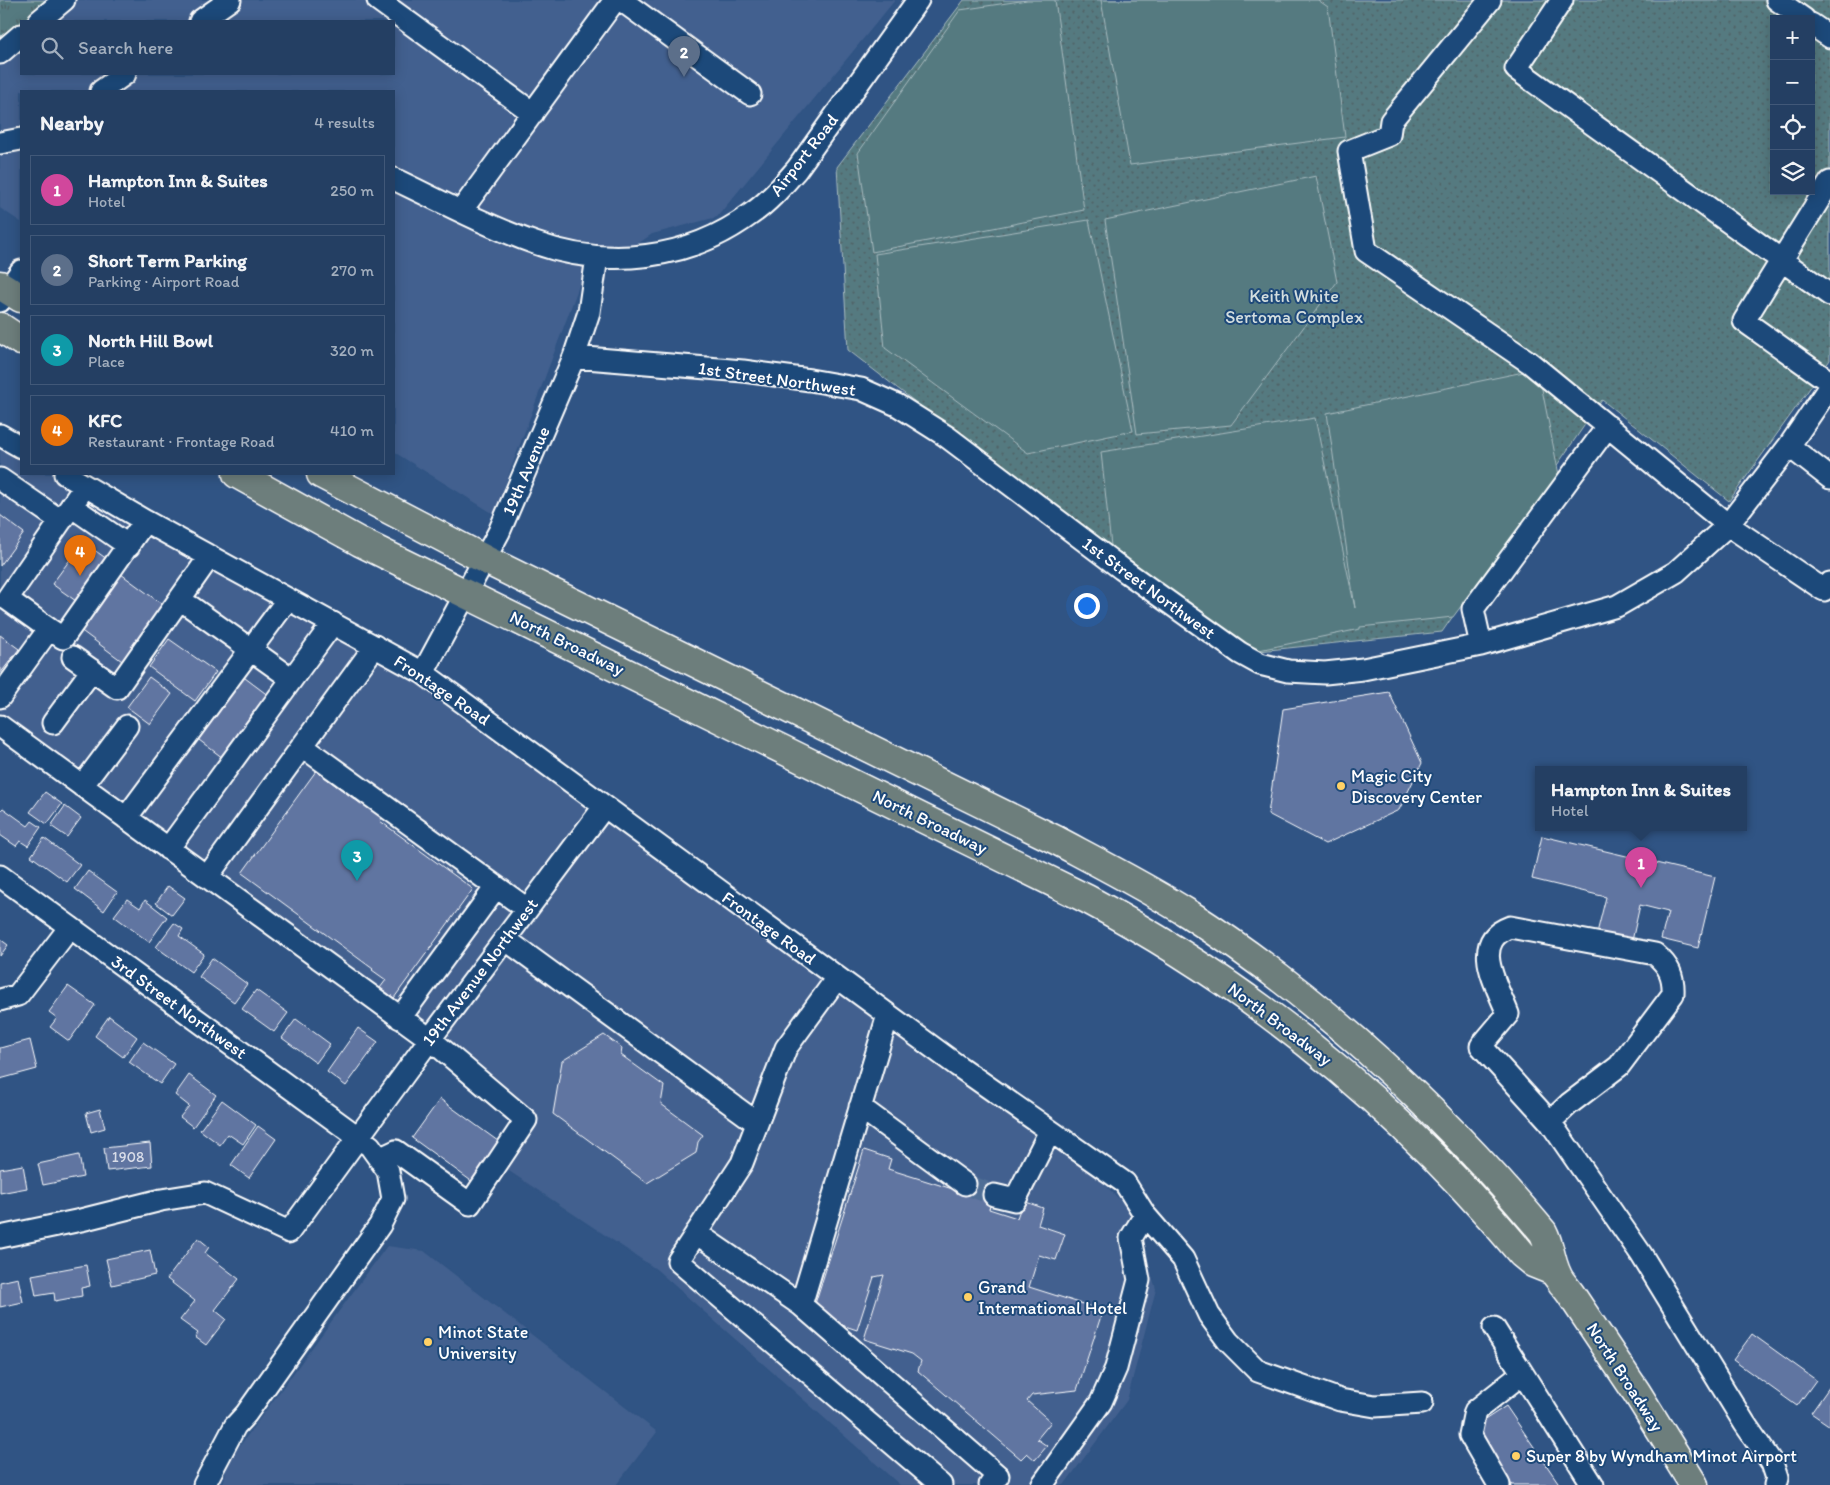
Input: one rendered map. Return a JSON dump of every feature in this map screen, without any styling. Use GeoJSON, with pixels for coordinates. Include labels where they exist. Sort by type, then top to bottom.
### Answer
{"type":"FeatureCollection","features":[{"type":"Feature","properties":{"kind":"main road"},"geometry":{"type":"LineString","coordinates":[[0,327],[20,340]]}},
{"type":"Feature","properties":{"kind":"main road","name":"North Broadway"},"geometry":{"type":"LineString","coordinates":[[239,475],[360,542],[1051,880],[1164,942],[1230,986],[1333,1064],[1378,1103],[1443,1166],[1522,1254],[1533,1263],[1553,1271]]}},
{"type":"Feature","properties":{"kind":"main road","name":"North Broadway"},"geometry":{"type":"LineString","coordinates":[[323,475],[486,560],[1056,840],[1136,882],[1212,930],[1333,1020],[1378,1058],[1443,1121],[1543,1232],[1550,1245],[1553,1271],[1605,1345],[1694,1485]]}},
{"type":"Feature","properties":{"kind":"street"},"geometry":{"type":"LineString","coordinates":[[39,20],[64,0]]}},
{"type":"Feature","properties":{"kind":"street"},"geometry":{"type":"LineString","coordinates":[[201,20],[230,0]]}},
{"type":"Feature","properties":{"kind":"street"},"geometry":{"type":"LineString","coordinates":[[378,0],[533,113]]}},
{"type":"Feature","properties":{"kind":"street"},"geometry":{"type":"LineString","coordinates":[[461,211],[615,0]]}},
{"type":"Feature","properties":{"kind":"street"},"geometry":{"type":"LineString","coordinates":[[621,0],[750,94]]}},
{"type":"Feature","properties":{"kind":"street","name":"Airport Road"},"geometry":{"type":"LineString","coordinates":[[395,179],[535,243],[566,252],[598,257],[634,257],[667,252],[700,243],[730,229],[753,213],[797,169],[917,0]]}},
{"type":"Feature","properties":{"kind":"street"},"geometry":{"type":"LineString","coordinates":[[1490,0],[1391,121],[1389,135],[1349,151],[1366,251],[1529,362],[1728,525],[1824,590],[1830,583]]}},
{"type":"Feature","properties":{"kind":"street"},"geometry":{"type":"LineString","coordinates":[[1562,0],[1516,70],[1830,295]]}},
{"type":"Feature","properties":{"kind":"street"},"geometry":{"type":"LineString","coordinates":[[1777,0],[1798,15]]}},
{"type":"Feature","properties":{"kind":"street"},"geometry":{"type":"LineString","coordinates":[[1815,27],[1830,37]]}},
{"type":"Feature","properties":{"kind":"street"},"geometry":{"type":"LineString","coordinates":[[0,53],[20,37]]}},
{"type":"Feature","properties":{"kind":"street"},"geometry":{"type":"LineString","coordinates":[[102,90],[124,75]]}},
{"type":"Feature","properties":{"kind":"street"},"geometry":{"type":"LineString","coordinates":[[0,143],[20,139]]}},
{"type":"Feature","properties":{"kind":"street"},"geometry":{"type":"LineString","coordinates":[[1830,182],[1744,321],[1830,382]]}},
{"type":"Feature","properties":{"kind":"street","name":"19th Avenue"},"geometry":{"type":"LineString","coordinates":[[423,673],[486,560],[574,357],[589,312],[598,257]]}},
{"type":"Feature","properties":{"kind":"street","name":"1st Street Northwest"},"geometry":{"type":"LineString","coordinates":[[574,357],[743,371],[810,380],[861,389],[897,404],[946,436],[1214,637],[1260,664],[1288,671],[1325,673],[1363,669],[1481,645],[1617,606],[1676,572],[1728,525],[1789,446],[1830,386]]}},
{"type":"Feature","properties":{"kind":"street"},"geometry":{"type":"LineString","coordinates":[[1481,645],[1473,609],[1608,426]]}},
{"type":"Feature","properties":{"kind":"street"},"geometry":{"type":"LineString","coordinates":[[1789,446],[1830,478]]}},
{"type":"Feature","properties":{"kind":"street","name":"Frontage Road"},"geometry":{"type":"LineString","coordinates":[[67,475],[144,521],[423,673],[837,978],[1125,1183],[1145,1215],[1183,1259],[1214,1322],[1228,1341],[1258,1371],[1340,1400],[1375,1406],[1422,1403]]}},
{"type":"Feature","properties":{"kind":"street"},"geometry":{"type":"LineString","coordinates":[[0,479],[129,546]]}},
{"type":"Feature","properties":{"kind":"street"},"geometry":{"type":"LineString","coordinates":[[56,634],[7,599],[85,486]]}},
{"type":"Feature","properties":{"kind":"street"},"geometry":{"type":"LineString","coordinates":[[0,697],[56,634],[129,546],[144,521]]}},
{"type":"Feature","properties":{"kind":"street"},"geometry":{"type":"LineString","coordinates":[[73,657],[117,688],[210,556]]}},
{"type":"Feature","properties":{"kind":"street"},"geometry":{"type":"LineString","coordinates":[[126,818],[288,599]]}},
{"type":"Feature","properties":{"kind":"street"},"geometry":{"type":"LineString","coordinates":[[191,607],[292,679]]}},
{"type":"Feature","properties":{"kind":"street"},"geometry":{"type":"LineString","coordinates":[[168,849],[333,623]]}},
{"type":"Feature","properties":{"kind":"street"},"geometry":{"type":"LineString","coordinates":[[206,877],[375,646]]}},
{"type":"Feature","properties":{"kind":"street"},"geometry":{"type":"LineString","coordinates":[[53,723],[92,670]]}},
{"type":"Feature","properties":{"kind":"street"},"geometry":{"type":"LineString","coordinates":[[0,726],[430,1039],[526,1120],[470,1204],[396,1151],[379,1159]]}},
{"type":"Feature","properties":{"kind":"street"},"geometry":{"type":"LineString","coordinates":[[82,786],[127,726]]}},
{"type":"Feature","properties":{"kind":"street"},"geometry":{"type":"LineString","coordinates":[[302,746],[527,909]]}},
{"type":"Feature","properties":{"kind":"street","name":"19th Avenue Northwest"},"geometry":{"type":"LineString","coordinates":[[0,1236],[81,1220],[161,1200],[206,1193],[289,1232],[430,1039],[604,807]]}},
{"type":"Feature","properties":{"kind":"street","name":"3rd Street Northwest"},"geometry":{"type":"LineString","coordinates":[[0,876],[370,1146],[388,1171],[393,1199],[380,1225],[246,1414],[235,1426],[204,1485]]}},
{"type":"Feature","properties":{"kind":"street"},"geometry":{"type":"LineString","coordinates":[[400,1018],[496,887]]}},
{"type":"Feature","properties":{"kind":"street"},"geometry":{"type":"LineString","coordinates":[[0,1000],[18,995],[70,927]]}},
{"type":"Feature","properties":{"kind":"street"},"geometry":{"type":"LineString","coordinates":[[1550,1122],[1569,1104],[1619,1066],[1673,994],[1674,980],[1667,964],[1656,954],[1510,927],[1498,931],[1488,944],[1488,964],[1508,1014],[1481,1046],[1550,1122],[1641,1254],[1745,1424],[1772,1463],[1777,1478],[1775,1485]]}},
{"type":"Feature","properties":{"kind":"street"},"geometry":{"type":"LineString","coordinates":[[505,939],[757,1123]]}},
{"type":"Feature","properties":{"kind":"street"},"geometry":{"type":"LineString","coordinates":[[837,978],[786,1048],[742,1163],[678,1260],[941,1485]]}},
{"type":"Feature","properties":{"kind":"street"},"geometry":{"type":"LineString","coordinates":[[801,1305],[888,1015]]}},
{"type":"Feature","properties":{"kind":"street"},"geometry":{"type":"LineString","coordinates":[[860,1107],[965,1184]]}},
{"type":"Feature","properties":{"kind":"street"},"geometry":{"type":"LineString","coordinates":[[994,1195],[1015,1200],[1050,1131]]}},
{"type":"Feature","properties":{"kind":"street"},"geometry":{"type":"LineString","coordinates":[[1042,1485],[1101,1402],[1116,1368],[1140,1280],[1131,1238],[1145,1215]]}},
{"type":"Feature","properties":{"kind":"street"},"geometry":{"type":"LineString","coordinates":[[696,1233],[801,1305],[998,1476],[990,1485]]}},
{"type":"Feature","properties":{"kind":"street"},"geometry":{"type":"LineString","coordinates":[[1494,1328],[1593,1485]]}},
{"type":"Feature","properties":{"kind":"street"},"geometry":{"type":"LineString","coordinates":[[1500,1485],[1470,1435],[1475,1412],[1522,1374]]}},
{"type":"Feature","properties":{"kind":"shaded area"},"geometry":{"type":"Polygon","coordinates":[[[0,0],[895,0],[717,217],[652,234],[580,283],[494,514],[395,453],[395,90],[20,90],[20,221],[0,208],[0,0]]]}},
{"type":"Feature","properties":{"kind":"shaded area"},"geometry":{"type":"Polygon","coordinates":[[[0,442],[20,454],[20,475],[55,475],[219,572],[391,664],[1099,1179],[1133,1215],[1156,1289],[1127,1400],[1064,1485],[900,1485],[656,1269],[497,1163],[527,1120],[0,725],[0,442]]]}},
{"type":"Feature","properties":{"kind":"shaded area","name":"Minot State University"},"geometry":{"type":"Polygon","coordinates":[[[387,1246],[424,1251],[657,1432],[616,1485],[223,1485],[228,1462],[387,1246]]]}},
{"type":"Feature","properties":{"kind":"green space"},"geometry":{"type":"Polygon","coordinates":[[[0,0],[51,0],[26,20],[20,20],[20,25],[0,42],[0,0]]]}},
{"type":"Feature","properties":{"kind":"green space","name":"Keith White Sertoma Complex"},"geometry":{"type":"Polygon","coordinates":[[[964,0],[1830,0],[1830,360],[1729,501],[1602,400],[1442,632],[1240,653],[848,350],[837,167],[964,0]]]}},
{"type":"Feature","properties":{"kind":"green space"},"geometry":{"type":"Polygon","coordinates":[[[1027,0],[1055,0],[1084,210],[872,252],[858,153],[960,10],[1027,0]]]}},
{"type":"Feature","properties":{"kind":"green space"},"geometry":{"type":"Polygon","coordinates":[[[1101,0],[1318,0],[1328,7],[1345,137],[1130,165],[1101,0]]]}},
{"type":"Feature","properties":{"kind":"green space"},"geometry":{"type":"Polygon","coordinates":[[[1316,176],[1337,282],[1231,425],[1137,434],[1105,220],[1316,176]]]}},
{"type":"Feature","properties":{"kind":"green space"},"geometry":{"type":"Polygon","coordinates":[[[1089,220],[1133,431],[1028,453],[885,348],[875,254],[1089,220]]]}},
{"type":"Feature","properties":{"kind":"green space"},"geometry":{"type":"Polygon","coordinates":[[[1538,369],[1559,475],[1453,617],[1360,627],[1360,629],[1254,651],[1111,546],[1101,452],[1315,418],[1355,608],[1327,413],[1538,369]]]}},
{"type":"Feature","properties":{"kind":"building"},"geometry":{"type":"Polygon","coordinates":[[[0,515],[24,533],[0,566],[0,515]]]}},
{"type":"Feature","properties":{"kind":"building"},"geometry":{"type":"Polygon","coordinates":[[[83,542],[114,564],[83,606],[52,584],[83,542]]]}},
{"type":"Feature","properties":{"kind":"building"},"geometry":{"type":"Polygon","coordinates":[[[121,574],[163,605],[122,661],[79,629],[121,574]]]}},
{"type":"Feature","properties":{"kind":"building"},"geometry":{"type":"Polygon","coordinates":[[[0,635],[19,649],[0,674],[0,635]]]}},
{"type":"Feature","properties":{"kind":"building"},"geometry":{"type":"Polygon","coordinates":[[[169,639],[216,672],[195,701],[149,667],[169,639]]]}},
{"type":"Feature","properties":{"kind":"building"},"geometry":{"type":"Polygon","coordinates":[[[241,675],[269,696],[223,758],[195,737],[241,675]]]}},
{"type":"Feature","properties":{"kind":"building"},"geometry":{"type":"Polygon","coordinates":[[[149,677],[172,694],[150,724],[127,707],[149,677]]]}},
{"type":"Feature","properties":{"kind":"building","name":"Magic City Discovery Center"},"geometry":{"type":"Polygon","coordinates":[[[1389,692],[1422,763],[1399,810],[1325,844],[1268,814],[1283,709],[1389,692]]]}},
{"type":"Feature","properties":{"kind":"building"},"geometry":{"type":"Polygon","coordinates":[[[316,771],[361,804],[365,799],[385,814],[380,821],[473,889],[394,998],[380,988],[386,980],[373,969],[242,873],[316,771]]]}},
{"type":"Feature","properties":{"kind":"building"},"geometry":{"type":"Polygon","coordinates":[[[45,792],[62,804],[47,824],[30,812],[45,792]]]}},
{"type":"Feature","properties":{"kind":"building"},"geometry":{"type":"Polygon","coordinates":[[[65,806],[81,818],[67,837],[51,826],[65,806]]]}},
{"type":"Feature","properties":{"kind":"building"},"geometry":{"type":"Polygon","coordinates":[[[3,808],[28,826],[32,821],[41,827],[28,846],[20,841],[16,846],[0,835],[0,811],[3,808]]]}},
{"type":"Feature","properties":{"kind":"building"},"geometry":{"type":"Polygon","coordinates":[[[1542,836],[1715,877],[1698,948],[1661,939],[1668,912],[1640,905],[1632,941],[1597,933],[1606,897],[1532,879],[1542,836]]]}},
{"type":"Feature","properties":{"kind":"building"},"geometry":{"type":"Polygon","coordinates":[[[44,838],[80,865],[67,882],[31,856],[44,838]]]}},
{"type":"Feature","properties":{"kind":"building"},"geometry":{"type":"Polygon","coordinates":[[[88,871],[117,892],[104,911],[75,889],[88,871]]]}},
{"type":"Feature","properties":{"kind":"building"},"geometry":{"type":"Polygon","coordinates":[[[168,886],[185,898],[172,915],[156,903],[168,886]]]}},
{"type":"Feature","properties":{"kind":"building"},"geometry":{"type":"Polygon","coordinates":[[[127,899],[140,908],[145,900],[167,917],[149,942],[114,916],[127,899]]]}},
{"type":"Feature","properties":{"kind":"building"},"geometry":{"type":"Polygon","coordinates":[[[174,923],[183,929],[179,936],[204,954],[191,972],[156,947],[174,923]]]}},
{"type":"Feature","properties":{"kind":"building"},"geometry":{"type":"Polygon","coordinates":[[[0,939],[8,945],[0,956],[0,939]]]}},
{"type":"Feature","properties":{"kind":"building"},"geometry":{"type":"Polygon","coordinates":[[[212,958],[247,984],[234,1002],[199,977],[212,958]]]}},
{"type":"Feature","properties":{"kind":"building"},"geometry":{"type":"Polygon","coordinates":[[[68,986],[95,1005],[69,1041],[50,1027],[57,1018],[49,1012],[68,986]]]}},
{"type":"Feature","properties":{"kind":"building"},"geometry":{"type":"Polygon","coordinates":[[[256,990],[288,1013],[274,1032],[242,1009],[256,990]]]}},
{"type":"Feature","properties":{"kind":"building"},"geometry":{"type":"Polygon","coordinates":[[[109,1016],[137,1037],[123,1057],[95,1036],[109,1016]]]}},
{"type":"Feature","properties":{"kind":"building"},"geometry":{"type":"Polygon","coordinates":[[[296,1019],[330,1044],[316,1063],[282,1038],[296,1019]]]}},
{"type":"Feature","properties":{"kind":"building"},"geometry":{"type":"Polygon","coordinates":[[[358,1028],[378,1042],[346,1086],[327,1072],[358,1028]]]}},
{"type":"Feature","properties":{"kind":"building"},"geometry":{"type":"Polygon","coordinates":[[[604,1035],[622,1048],[621,1055],[664,1086],[661,1104],[703,1135],[698,1142],[696,1153],[647,1183],[553,1114],[562,1061],[604,1035]]]}},
{"type":"Feature","properties":{"kind":"building"},"geometry":{"type":"Polygon","coordinates":[[[30,1040],[37,1069],[0,1079],[0,1048],[30,1040]]]}},
{"type":"Feature","properties":{"kind":"building"},"geometry":{"type":"Polygon","coordinates":[[[143,1042],[174,1064],[160,1084],[129,1062],[143,1042]]]}},
{"type":"Feature","properties":{"kind":"building"},"geometry":{"type":"Polygon","coordinates":[[[189,1075],[216,1095],[193,1127],[180,1117],[189,1106],[175,1095],[189,1075]]]}},
{"type":"Feature","properties":{"kind":"building"},"geometry":{"type":"Polygon","coordinates":[[[440,1099],[502,1144],[474,1183],[412,1138],[440,1099]]]}},
{"type":"Feature","properties":{"kind":"building"},"geometry":{"type":"Polygon","coordinates":[[[222,1100],[256,1125],[243,1144],[228,1134],[220,1145],[200,1130],[222,1100]]]}},
{"type":"Feature","properties":{"kind":"building"},"geometry":{"type":"Polygon","coordinates":[[[100,1109],[105,1128],[91,1132],[86,1113],[100,1109]]]}},
{"type":"Feature","properties":{"kind":"building"},"geometry":{"type":"Polygon","coordinates":[[[258,1126],[276,1139],[249,1178],[231,1165],[258,1126]]]}},
{"type":"Feature","properties":{"kind":"building"},"geometry":{"type":"Polygon","coordinates":[[[150,1143],[152,1166],[107,1171],[104,1148],[150,1143]]]}},
{"type":"Feature","properties":{"kind":"building","name":"Grand International Hotel"},"geometry":{"type":"Polygon","coordinates":[[[864,1150],[891,1159],[888,1169],[959,1191],[970,1179],[996,1187],[989,1209],[1017,1218],[1023,1201],[1043,1208],[1038,1225],[1065,1234],[1056,1260],[1039,1255],[1029,1287],[1089,1306],[1101,1316],[1077,1390],[1032,1395],[1027,1401],[1051,1422],[1037,1439],[1047,1446],[1035,1460],[1027,1453],[1021,1459],[918,1371],[921,1361],[912,1354],[864,1339],[884,1275],[874,1277],[857,1330],[824,1319],[813,1310],[864,1150]]]}},
{"type":"Feature","properties":{"kind":"building"},"geometry":{"type":"Polygon","coordinates":[[[79,1155],[83,1177],[43,1185],[38,1164],[79,1155]]]}},
{"type":"Feature","properties":{"kind":"building"},"geometry":{"type":"Polygon","coordinates":[[[23,1165],[27,1188],[0,1193],[0,1169],[23,1165]]]}},
{"type":"Feature","properties":{"kind":"building"},"geometry":{"type":"Polygon","coordinates":[[[198,1238],[209,1247],[205,1253],[239,1279],[215,1310],[226,1319],[206,1345],[195,1337],[198,1333],[180,1320],[195,1301],[167,1279],[198,1238]]]}},
{"type":"Feature","properties":{"kind":"building"},"geometry":{"type":"Polygon","coordinates":[[[150,1250],[155,1275],[112,1285],[106,1259],[150,1250]]]}},
{"type":"Feature","properties":{"kind":"building"},"geometry":{"type":"Polygon","coordinates":[[[86,1265],[90,1286],[81,1288],[82,1296],[55,1301],[54,1293],[36,1296],[32,1275],[86,1265]]]}},
{"type":"Feature","properties":{"kind":"building"},"geometry":{"type":"Polygon","coordinates":[[[18,1278],[23,1302],[0,1307],[0,1282],[18,1278]]]}},
{"type":"Feature","properties":{"kind":"building"},"geometry":{"type":"Polygon","coordinates":[[[1752,1334],[1816,1380],[1797,1406],[1733,1360],[1752,1334]]]}},
{"type":"Feature","properties":{"kind":"building"},"geometry":{"type":"Polygon","coordinates":[[[1830,1386],[1830,1426],[1811,1413],[1830,1386]]]}},
{"type":"Feature","properties":{"kind":"building","name":"Super 8 by Wyndham Minot Airport"},"geometry":{"type":"Polygon","coordinates":[[[1506,1406],[1560,1485],[1512,1485],[1474,1427],[1506,1406]]]}},
{"type":"Feature","properties":{"kind":"tunnel"},"geometry":{"type":"LineString","coordinates":[[965,1184],[994,1195]]}},
{"type":"Feature","properties":{"kind":"place","name":"Short Term Parking"},"geometry":{"type":"Point","coordinates":[684,77]}},
{"type":"Feature","properties":{"kind":"place","name":"KFC"},"geometry":{"type":"Point","coordinates":[80,576]}},
{"type":"Feature","properties":{"kind":"place","name":"Magic City Discovery Center"},"geometry":{"type":"Point","coordinates":[1341,786]}},
{"type":"Feature","properties":{"kind":"place","name":"North Hill Bowl"},"geometry":{"type":"Point","coordinates":[357,881]}},
{"type":"Feature","properties":{"kind":"place","name":"Hampton Inn & Suites"},"geometry":{"type":"Point","coordinates":[1641,888]}},
{"type":"Feature","properties":{"kind":"place","name":"Grand International Hotel"},"geometry":{"type":"Point","coordinates":[968,1297]}},
{"type":"Feature","properties":{"kind":"place","name":"Minot State University"},"geometry":{"type":"Point","coordinates":[428,1342]}},
{"type":"Feature","properties":{"kind":"place","name":"Super 8 by Wyndham Minot Airport"},"geometry":{"type":"Point","coordinates":[1516,1456]}}]}
